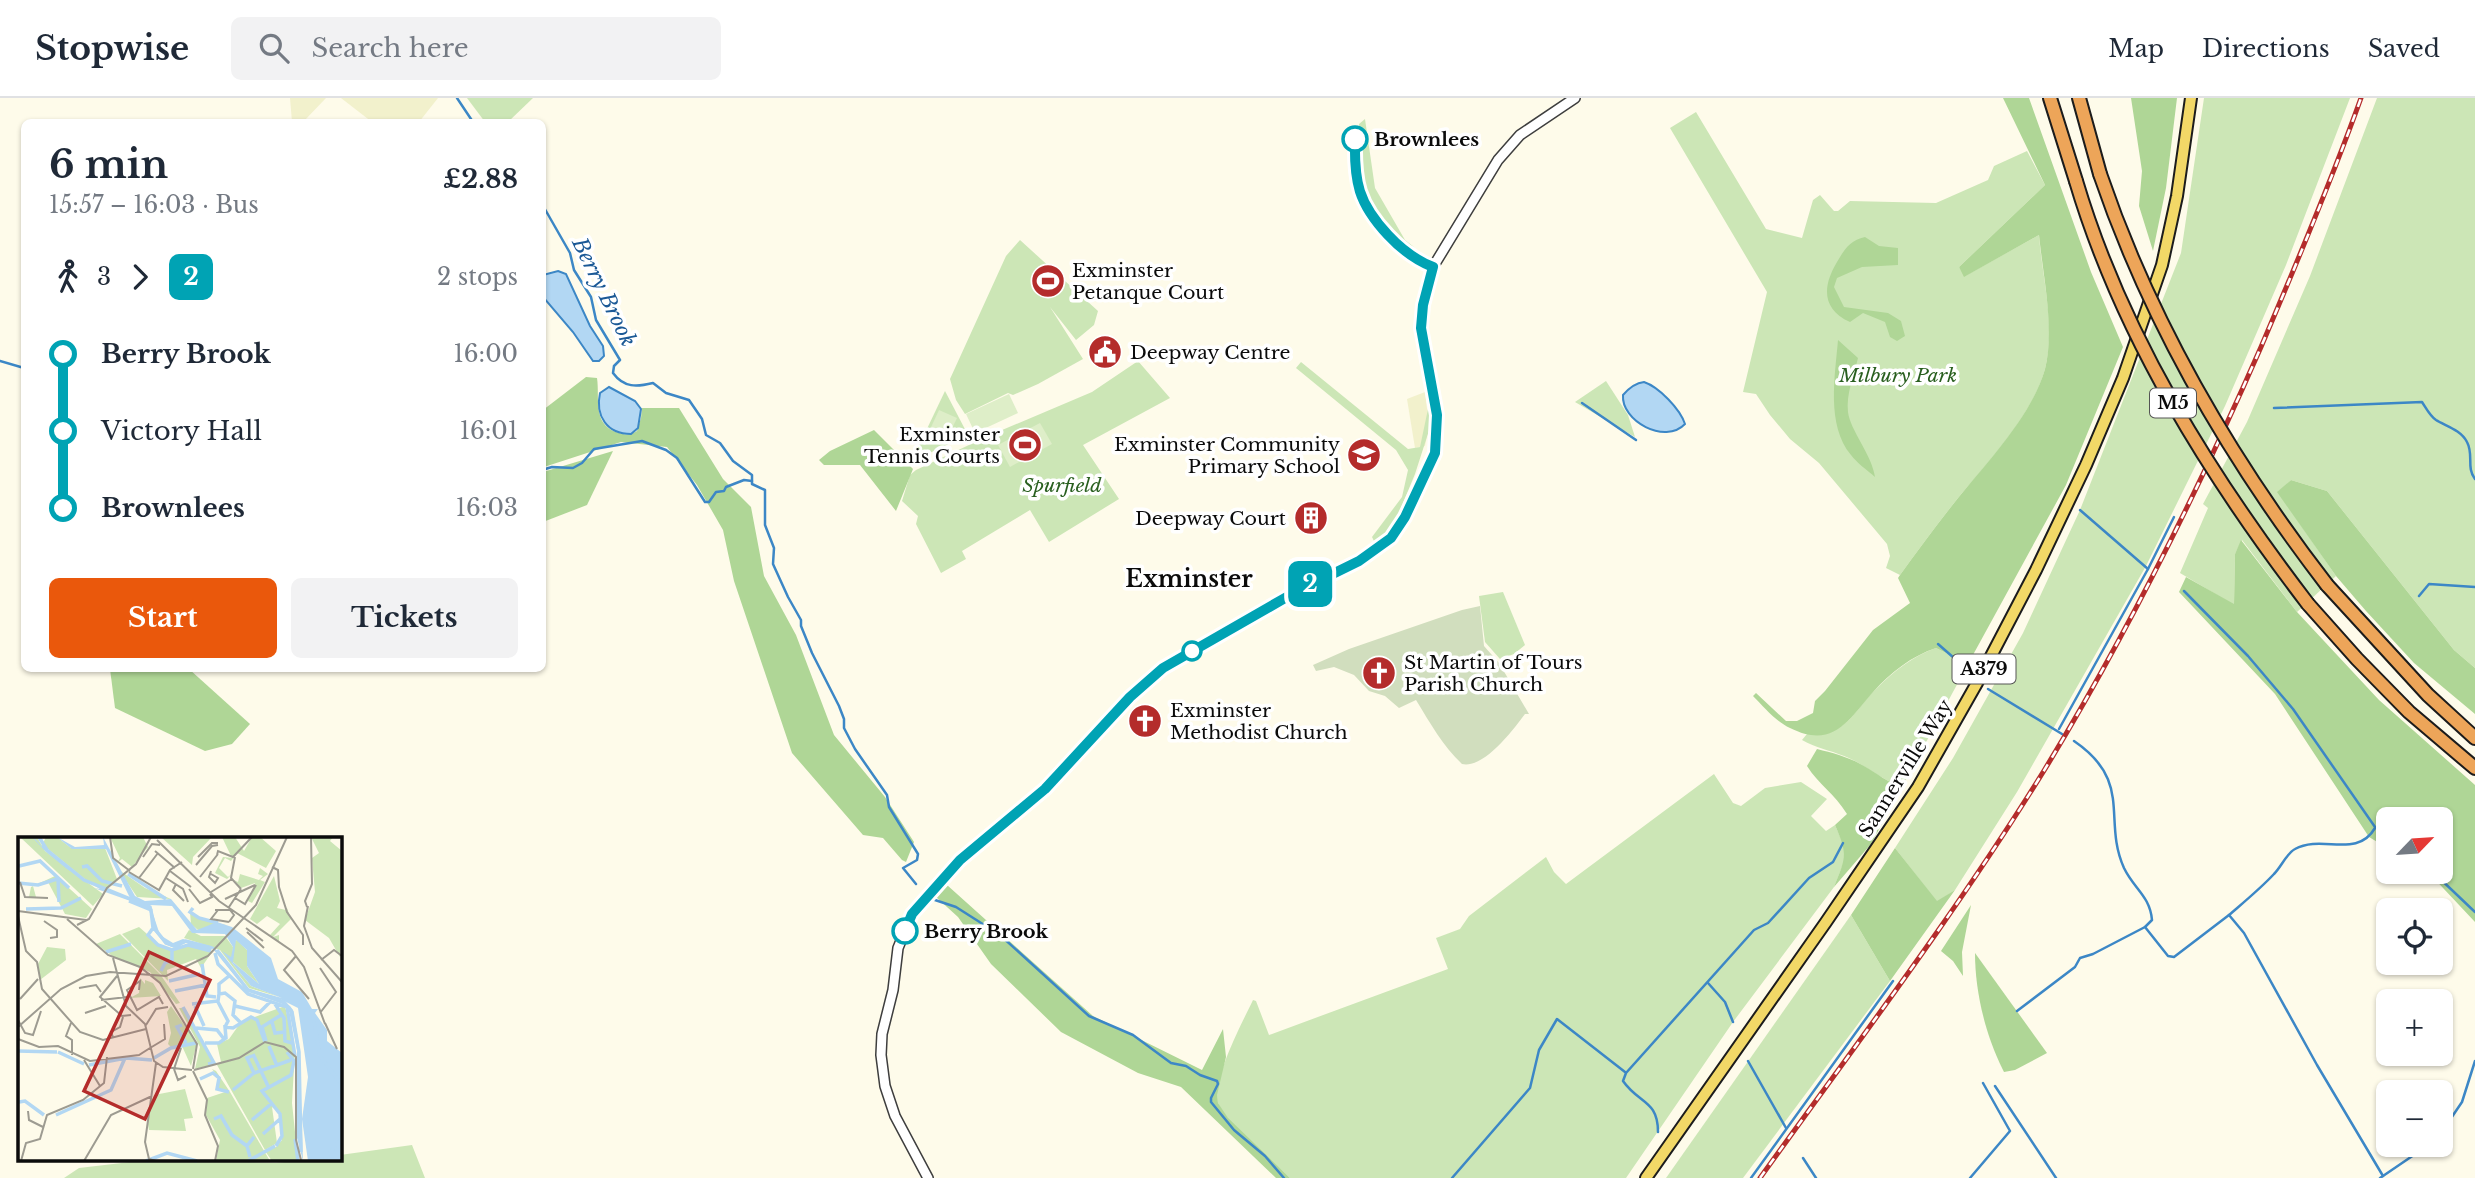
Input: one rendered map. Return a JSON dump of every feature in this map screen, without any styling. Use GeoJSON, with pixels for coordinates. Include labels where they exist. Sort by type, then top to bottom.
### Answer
{"type":"FeatureCollection","features":[{"type":"Feature","properties":{"kind":"highway","name":"M5"},"geometry":{"type":"LineString","coordinates":[[2050,98],[2112,282],[2167,393],[2230,495],[2308,604],[2357,659],[2409,712],[2475,768]]}},
{"type":"Feature","properties":{"kind":"highway","name":"M5"},"geometry":{"type":"LineString","coordinates":[[2079,98],[2101,174],[2139,278],[2190,379],[2237,460],[2327,585],[2428,695],[2475,738]]}},
{"type":"Feature","properties":{"kind":"main road","name":"Sannerville Way"},"geometry":{"type":"LineString","coordinates":[[1646,1178],[1918,787],[1977,683],[2036,570],[2086,466],[2123,378],[2162,265],[2177,196],[2191,98]]}},
{"type":"Feature","properties":{"kind":"street"},"geometry":{"type":"LineString","coordinates":[[928,1178],[895,1116],[880,1055],[898,948],[912,914],[960,860],[1045,789],[1130,697],[1163,668],[1292,594],[1359,561],[1391,538],[1405,517],[1435,453],[1437,415],[1421,328],[1423,305],[1433,267],[1498,160],[1520,135],[1575,98]]}},
{"type":"Feature","properties":{"kind":"green space"},"geometry":{"type":"Polygon","coordinates":[[[290,98],[326,98],[306,119],[292,119],[290,98]]]}},
{"type":"Feature","properties":{"kind":"green space"},"geometry":{"type":"Polygon","coordinates":[[[341,98],[438,98],[421,119],[368,119],[341,98]]]}},
{"type":"Feature","properties":{"kind":"green space"},"geometry":{"type":"Polygon","coordinates":[[[467,98],[533,98],[511,119],[483,119],[467,98]]]}},
{"type":"Feature","properties":{"kind":"green space"},"geometry":{"type":"Polygon","coordinates":[[[2003,98],[2029,98],[2091,272],[2123,347],[2066,485],[1968,664],[1936,648],[1927,651],[1887,677],[1839,728],[1818,735],[1805,734],[1779,722],[1753,696],[1756,693],[1786,721],[1797,721],[1813,713],[1815,701],[1873,630],[1910,603],[1898,578],[2020,420],[2045,369],[2049,320],[2039,235],[1964,277],[1959,267],[2045,185],[2003,98]]]}},
{"type":"Feature","properties":{"kind":"green space"},"geometry":{"type":"Polygon","coordinates":[[[2131,98],[2177,98],[2166,188],[2153,251],[2139,206],[2142,171],[2131,98]]]}},
{"type":"Feature","properties":{"kind":"green space"},"geometry":{"type":"Polygon","coordinates":[[[2204,98],[2350,98],[2286,265],[2225,406],[2146,566],[2017,792],[1955,890],[1937,902],[1895,848],[1953,758],[2023,633],[2080,510],[2181,253],[2204,98]]]}},
{"type":"Feature","properties":{"kind":"green space"},"geometry":{"type":"Polygon","coordinates":[[[2377,98],[2475,98],[2475,668],[2454,650],[2327,491],[2291,480],[2278,492],[2336,576],[2297,612],[2242,540],[2235,554],[2234,605],[2180,573],[2208,508],[2203,504],[2247,422],[2310,276],[2377,98]]]}},
{"type":"Feature","properties":{"kind":"green space","name":"Milbury Park"},"geometry":{"type":"Polygon","coordinates":[[[1696,112],[1766,229],[1802,238],[1813,200],[1820,195],[1834,211],[1838,211],[1850,201],[1936,203],[1988,180],[1994,166],[2027,151],[2045,185],[1959,267],[1965,276],[2039,235],[2049,336],[2045,369],[2039,386],[2008,437],[1900,575],[1886,568],[1890,556],[1887,544],[1819,463],[1790,439],[1756,394],[1743,392],[1767,292],[1670,128],[1696,112]]]}},
{"type":"Feature","properties":{"kind":"green space"},"geometry":{"type":"Polygon","coordinates":[[[1365,119],[1375,188],[1405,240],[1414,247],[1383,224],[1367,195],[1359,143],[1359,124],[1365,119]]]}},
{"type":"Feature","properties":{"kind":"green space"},"geometry":{"type":"Polygon","coordinates":[[[1865,237],[1879,246],[1898,248],[1898,265],[1862,267],[1837,278],[1834,287],[1844,307],[1888,313],[1901,321],[1905,336],[1897,341],[1890,337],[1885,322],[1863,313],[1850,322],[1841,317],[1834,311],[1827,296],[1832,271],[1842,253],[1855,240],[1865,237]]]}},
{"type":"Feature","properties":{"kind":"green space"},"geometry":{"type":"Polygon","coordinates":[[[1020,240],[1098,311],[1094,325],[1076,340],[1050,307],[1083,359],[1038,384],[1013,395],[1008,393],[965,414],[956,400],[950,379],[1006,256],[1020,240]]]}},
{"type":"Feature","properties":{"kind":"green space"},"geometry":{"type":"Polygon","coordinates":[[[1838,340],[1858,358],[1849,391],[1848,412],[1875,477],[1851,455],[1838,429],[1834,384],[1838,340]]]}},
{"type":"Feature","properties":{"kind":"green space","name":"Spurfield"},"geometry":{"type":"Polygon","coordinates":[[[1138,361],[1170,398],[1083,445],[1119,499],[1049,542],[1030,510],[962,551],[966,559],[941,573],[916,524],[918,516],[902,501],[910,475],[988,436],[1092,392],[1138,361]]]}},
{"type":"Feature","properties":{"kind":"green space"},"geometry":{"type":"Polygon","coordinates":[[[1301,362],[1408,449],[1420,447],[1428,409],[1434,415],[1415,474],[1391,532],[1375,543],[1372,537],[1402,497],[1408,470],[1396,450],[1296,368],[1301,362]]]}},
{"type":"Feature","properties":{"kind":"green space"},"geometry":{"type":"Polygon","coordinates":[[[586,377],[597,378],[600,416],[608,428],[616,432],[632,434],[637,431],[642,408],[679,408],[723,479],[751,507],[764,576],[796,635],[834,735],[885,797],[914,842],[906,862],[883,838],[863,835],[792,753],[734,581],[723,530],[697,485],[667,447],[621,442],[546,466],[546,408],[586,377]]]}},
{"type":"Feature","properties":{"kind":"green space"},"geometry":{"type":"Polygon","coordinates":[[[1606,381],[1628,415],[1635,437],[1575,402],[1606,381]]]}},
{"type":"Feature","properties":{"kind":"green space"},"geometry":{"type":"Polygon","coordinates":[[[945,391],[968,435],[921,457],[915,454],[945,391]]]}},
{"type":"Feature","properties":{"kind":"green space"},"geometry":{"type":"Polygon","coordinates":[[[1425,392],[1429,425],[1425,446],[1415,448],[1407,399],[1425,392]]]}},
{"type":"Feature","properties":{"kind":"green space"},"geometry":{"type":"Polygon","coordinates":[[[1009,394],[1018,413],[975,433],[966,414],[1009,394]]]}},
{"type":"Feature","properties":{"kind":"green space"},"geometry":{"type":"Polygon","coordinates":[[[939,410],[957,418],[943,447],[926,438],[939,410]]]}},
{"type":"Feature","properties":{"kind":"green space","name":"Exminster Tennis Courts"},"geometry":{"type":"Polygon","coordinates":[[[1040,423],[1052,444],[1010,467],[998,445],[1040,423]]]}},
{"type":"Feature","properties":{"kind":"green space"},"geometry":{"type":"Polygon","coordinates":[[[874,430],[913,469],[896,511],[860,465],[824,465],[819,460],[830,451],[874,430]]]}},
{"type":"Feature","properties":{"kind":"green space"},"geometry":{"type":"Polygon","coordinates":[[[613,451],[587,505],[546,521],[546,471],[613,451]]]}},
{"type":"Feature","properties":{"kind":"green space"},"geometry":{"type":"Polygon","coordinates":[[[2291,480],[2327,491],[2454,650],[2475,668],[2475,714],[2414,663],[2336,576],[2277,492],[2291,480]]]}},
{"type":"Feature","properties":{"kind":"green space"},"geometry":{"type":"Polygon","coordinates":[[[2241,540],[2297,612],[2379,700],[2475,785],[2475,922],[2439,884],[2454,884],[2454,807],[2376,807],[2376,841],[2369,837],[2275,694],[2179,592],[2186,577],[2234,604],[2235,554],[2241,540]]]}},
{"type":"Feature","properties":{"kind":"green space"},"geometry":{"type":"Polygon","coordinates":[[[1503,592],[1525,645],[1514,654],[1500,659],[1485,642],[1479,596],[1503,592]]]}},
{"type":"Feature","properties":{"kind":"green space"},"geometry":{"type":"Polygon","coordinates":[[[1480,606],[1484,646],[1499,663],[1529,714],[1525,714],[1488,755],[1471,764],[1462,764],[1449,750],[1416,700],[1399,708],[1385,696],[1369,691],[1354,675],[1334,667],[1316,671],[1313,665],[1349,649],[1480,606]]]}},
{"type":"Feature","properties":{"kind":"green space"},"geometry":{"type":"Polygon","coordinates":[[[1936,648],[1968,664],[1902,787],[1852,759],[1802,740],[1807,734],[1821,734],[1841,727],[1897,670],[1919,655],[1936,648]]]}},
{"type":"Feature","properties":{"kind":"green space"},"geometry":{"type":"Polygon","coordinates":[[[110,672],[192,672],[250,724],[232,744],[205,751],[115,708],[110,672]]]}},
{"type":"Feature","properties":{"kind":"green space"},"geometry":{"type":"Polygon","coordinates":[[[1817,749],[1853,760],[1902,787],[1871,844],[1834,887],[1844,856],[1835,825],[1847,814],[1807,766],[1817,749]]]}},
{"type":"Feature","properties":{"kind":"green space"},"geometry":{"type":"Polygon","coordinates":[[[1714,774],[1733,803],[1741,806],[1765,788],[1801,782],[1827,799],[1811,816],[1826,831],[1835,825],[1846,857],[1834,887],[1733,1022],[1626,1178],[1290,1178],[1223,1112],[1217,1093],[1223,1066],[1253,1000],[1256,1001],[1269,1035],[1448,969],[1436,938],[1460,929],[1469,916],[1546,857],[1554,872],[1566,884],[1714,774]]]}},
{"type":"Feature","properties":{"kind":"green space"},"geometry":{"type":"Polygon","coordinates":[[[1895,848],[1937,901],[1955,890],[1890,981],[1851,915],[1895,848]]]}},
{"type":"Feature","properties":{"kind":"green space"},"geometry":{"type":"Polygon","coordinates":[[[947,885],[1093,1016],[1202,1070],[1223,1029],[1226,1057],[1217,1095],[1218,1103],[1228,1118],[1290,1178],[1276,1178],[1181,1087],[1138,1073],[1061,1032],[991,964],[958,917],[936,897],[947,885]]]}},
{"type":"Feature","properties":{"kind":"green space"},"geometry":{"type":"Polygon","coordinates":[[[1971,905],[1962,952],[1963,976],[1953,961],[1941,951],[1971,905]]]}},
{"type":"Feature","properties":{"kind":"green space"},"geometry":{"type":"Polygon","coordinates":[[[1851,915],[1890,981],[1743,1178],[1666,1178],[1851,915]]]}},
{"type":"Feature","properties":{"kind":"green space"},"geometry":{"type":"Polygon","coordinates":[[[1975,953],[2047,1053],[2015,1070],[2004,1072],[1992,1044],[1979,999],[1975,953]]]}},
{"type":"Feature","properties":{"kind":"green space"},"geometry":{"type":"Polygon","coordinates":[[[412,1145],[425,1178],[64,1178],[79,1168],[147,1160],[276,1163],[341,1160],[341,1155],[412,1145]]]}},
{"type":"Feature","properties":{"kind":"water"},"geometry":{"type":"Polygon","coordinates":[[[558,271],[566,274],[590,326],[603,346],[604,356],[599,361],[593,361],[546,300],[546,274],[558,271]]]}},
{"type":"Feature","properties":{"kind":"water"},"geometry":{"type":"Polygon","coordinates":[[[1644,382],[1668,399],[1685,424],[1677,430],[1667,432],[1656,431],[1636,421],[1624,405],[1623,395],[1632,386],[1644,382]]]}},
{"type":"Feature","properties":{"kind":"water"},"geometry":{"type":"Polygon","coordinates":[[[609,387],[635,401],[641,409],[638,428],[631,434],[615,431],[601,416],[600,393],[609,387]]]}},
{"type":"Feature","properties":{"kind":"waterway","name":"Berry Brook"},"geometry":{"type":"LineString","coordinates":[[457,98],[471,119]]}},
{"type":"Feature","properties":{"kind":"waterway","name":"Berry Brook"},"geometry":{"type":"LineString","coordinates":[[546,211],[570,253],[574,270],[591,297],[596,320],[620,360],[614,366],[613,373],[626,384],[636,386],[653,383],[666,393],[689,400],[702,419],[706,435],[720,443],[733,461],[752,475],[752,484],[765,490],[765,525],[774,548],[773,564],[801,620],[812,653],[839,706],[844,728],[887,795],[889,807],[918,854],[917,860],[903,868],[916,884]]}},
{"type":"Feature","properties":{"kind":"waterway"},"geometry":{"type":"LineString","coordinates":[[0,361],[21,367]]}},
{"type":"Feature","properties":{"kind":"waterway"},"geometry":{"type":"LineString","coordinates":[[2274,408],[2422,402],[2434,418],[2464,438],[2469,447],[2471,470],[2475,479]]}},
{"type":"Feature","properties":{"kind":"waterway"},"geometry":{"type":"LineString","coordinates":[[1582,403],[1636,440]]}},
{"type":"Feature","properties":{"kind":"waterway"},"geometry":{"type":"LineString","coordinates":[[546,469],[573,468],[582,463],[594,449],[642,441],[666,450],[677,458],[705,502],[709,502],[716,492],[724,491],[726,487],[744,480],[752,481]]}},
{"type":"Feature","properties":{"kind":"waterway"},"geometry":{"type":"LineString","coordinates":[[2080,510],[2148,569]]}},
{"type":"Feature","properties":{"kind":"waterway"},"geometry":{"type":"LineString","coordinates":[[2059,729],[2174,517]]}},
{"type":"Feature","properties":{"kind":"waterway"},"geometry":{"type":"LineString","coordinates":[[2419,596],[2429,584],[2475,587]]}},
{"type":"Feature","properties":{"kind":"waterway"},"geometry":{"type":"LineString","coordinates":[[2184,591],[2248,656],[2293,709],[2376,828]]}},
{"type":"Feature","properties":{"kind":"waterway"},"geometry":{"type":"LineString","coordinates":[[1938,644],[1970,672]]}},
{"type":"Feature","properties":{"kind":"waterway"},"geometry":{"type":"LineString","coordinates":[[1988,689],[2062,734]]}},
{"type":"Feature","properties":{"kind":"waterway"},"geometry":{"type":"LineString","coordinates":[[2074,741],[2092,756],[2104,771],[2110,786],[2118,850],[2124,868],[2151,912],[2152,920],[2145,927],[2168,956],[2174,957],[2229,915],[2244,933],[2317,1065],[2383,1176]]}},
{"type":"Feature","properties":{"kind":"waterway"},"geometry":{"type":"LineString","coordinates":[[2229,915],[2269,880],[2295,849],[2305,845],[2359,842],[2368,837],[2375,828]]}},
{"type":"Feature","properties":{"kind":"waterway"},"geometry":{"type":"LineString","coordinates":[[1658,1132],[1655,1114],[1651,1108],[1623,1081],[1626,1073],[1754,930],[1768,923],[1809,878],[1833,862],[1843,843]]}},
{"type":"Feature","properties":{"kind":"waterway"},"geometry":{"type":"LineString","coordinates":[[2446,884],[2475,912]]}},
{"type":"Feature","properties":{"kind":"waterway","name":"Berry Brook"},"geometry":{"type":"LineString","coordinates":[[935,900],[956,907],[1000,935],[1089,1016],[1133,1035],[1171,1063],[1186,1066],[1217,1081],[1211,1102],[1234,1130],[1265,1156],[1284,1178]]}},
{"type":"Feature","properties":{"kind":"waterway"},"geometry":{"type":"LineString","coordinates":[[2017,1011],[2075,967],[2080,958],[2145,927]]}},
{"type":"Feature","properties":{"kind":"waterway"},"geometry":{"type":"LineString","coordinates":[[1751,1178],[1893,981]]}},
{"type":"Feature","properties":{"kind":"waterway"},"geometry":{"type":"LineString","coordinates":[[1708,983],[1725,1002],[1733,1022]]}},
{"type":"Feature","properties":{"kind":"waterway"},"geometry":{"type":"LineString","coordinates":[[1452,1178],[1530,1088],[1539,1050],[1557,1019],[1625,1072]]}},
{"type":"Feature","properties":{"kind":"waterway"},"geometry":{"type":"LineString","coordinates":[[1748,1061],[1786,1128]]}},
{"type":"Feature","properties":{"kind":"waterway"},"geometry":{"type":"LineString","coordinates":[[2453,1115],[2462,1102],[2475,1061]]}},
{"type":"Feature","properties":{"kind":"waterway"},"geometry":{"type":"LineString","coordinates":[[1970,1178],[2010,1131],[1983,1083]]}},
{"type":"Feature","properties":{"kind":"waterway"},"geometry":{"type":"LineString","coordinates":[[1995,1086],[2056,1178]]}},
{"type":"Feature","properties":{"kind":"waterway"},"geometry":{"type":"LineString","coordinates":[[2380,1178],[2411,1157]]}},
{"type":"Feature","properties":{"kind":"waterway"},"geometry":{"type":"LineString","coordinates":[[1803,1158],[1816,1178]]}},
{"type":"Feature","properties":{"kind":"railway"},"geometry":{"type":"LineString","coordinates":[[1760,1178],[1906,976],[2012,822],[2075,718],[2133,614],[2187,508],[2261,347],[2338,161],[2361,98]]}},
{"type":"Feature","properties":{"kind":"bus line","name":"2"},"geometry":{"type":"LineString","coordinates":[[905,931],[912,914],[936,884],[997,827],[1045,789],[1118,709],[1152,677],[1175,660],[1292,594],[1359,561],[1391,538],[1405,517],[1435,453],[1437,415],[1421,328],[1423,305],[1433,267],[1398,246],[1371,216],[1363,201],[1354,167],[1355,139]]}},
{"type":"Feature","properties":{"kind":"place","name":"Brownlees"},"geometry":{"type":"Point","coordinates":[1355,139]}},
{"type":"Feature","properties":{"kind":"place","name":"Exminster Petanque Court"},"geometry":{"type":"Point","coordinates":[1048,281]}},
{"type":"Feature","properties":{"kind":"place","name":"Deepway Centre"},"geometry":{"type":"Point","coordinates":[1105,352]}},
{"type":"Feature","properties":{"kind":"place","name":"Exminster Tennis Courts"},"geometry":{"type":"Point","coordinates":[1025,445]}},
{"type":"Feature","properties":{"kind":"place","name":"Exminster Community Primary School"},"geometry":{"type":"Point","coordinates":[1364,455]}},
{"type":"Feature","properties":{"kind":"place","name":"Deepway Court"},"geometry":{"type":"Point","coordinates":[1311,518]}},
{"type":"Feature","properties":{"kind":"place","name":"St Martin of Tours Parish Church"},"geometry":{"type":"Point","coordinates":[1379,673]}},
{"type":"Feature","properties":{"kind":"place","name":"Exminster Methodist Church"},"geometry":{"type":"Point","coordinates":[1145,721]}},
{"type":"Feature","properties":{"kind":"place","name":"Berry Brook"},"geometry":{"type":"Point","coordinates":[905,931]}},
{"type":"Feature","properties":{"kind":"district","name":"Exminster"},"geometry":{"type":"Point","coordinates":[1189,579]}}]}
